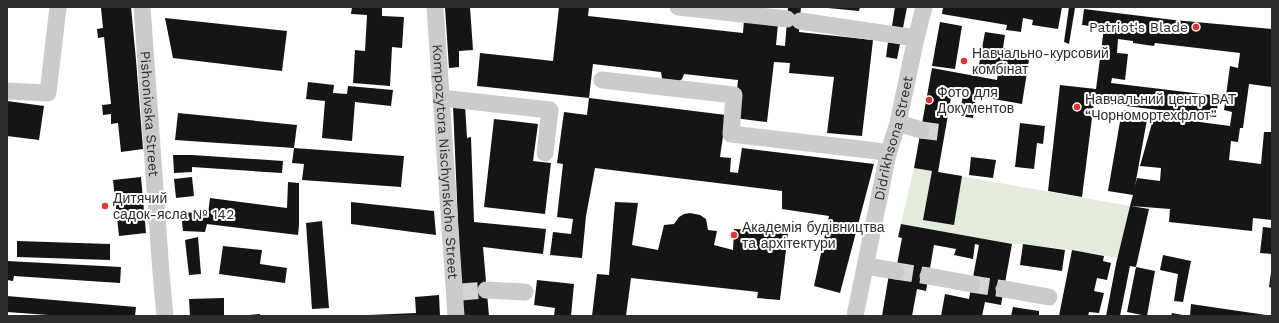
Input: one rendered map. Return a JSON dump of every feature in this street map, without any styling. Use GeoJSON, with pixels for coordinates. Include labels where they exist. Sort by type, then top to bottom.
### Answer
{"type":"FeatureCollection","features":[{"type":"Feature","properties":{"kind":"street"},"geometry":{"type":"LineString","coordinates":[[7,91],[48,93],[58,7]]}},
{"type":"Feature","properties":{"kind":"street","name":"Pishonivska Street"},"geometry":{"type":"LineString","coordinates":[[142,7],[165,316]]}},
{"type":"Feature","properties":{"kind":"street","name":"Kompozytora Nischynskoho Street"},"geometry":{"type":"LineString","coordinates":[[435,7],[458,293],[456,316]]}},
{"type":"Feature","properties":{"kind":"street"},"geometry":{"type":"LineString","coordinates":[[678,7],[794,20],[916,38]]}},
{"type":"Feature","properties":{"kind":"street","name":"Didrikhsona Street"},"geometry":{"type":"LineString","coordinates":[[855,316],[888,154],[898,123],[924,7]]}},
{"type":"Feature","properties":{"kind":"street"},"geometry":{"type":"LineString","coordinates":[[602,80],[734,95],[731,134],[877,151],[888,154]]}},
{"type":"Feature","properties":{"kind":"street"},"geometry":{"type":"LineString","coordinates":[[442,98],[550,110],[545,153]]}},
{"type":"Feature","properties":{"kind":"street"},"geometry":{"type":"LineString","coordinates":[[898,123],[921,130]]}},
{"type":"Feature","properties":{"kind":"street"},"geometry":{"type":"LineString","coordinates":[[866,266],[896,271]]}},
{"type":"Feature","properties":{"kind":"street"},"geometry":{"type":"LineString","coordinates":[[928,276],[972,284]]}},
{"type":"Feature","properties":{"kind":"street"},"geometry":{"type":"LineString","coordinates":[[1004,289],[1049,298]]}},
{"type":"Feature","properties":{"kind":"street"},"geometry":{"type":"LineString","coordinates":[[486,290],[524,292]]}},
{"type":"Feature","properties":{"kind":"green space"},"geometry":{"type":"Polygon","coordinates":[[[914,168],[1130,206],[1118,258],[1072,250],[1012,244],[901,224],[914,168]]]}},
{"type":"Feature","properties":{"kind":"building"},"geometry":{"type":"Polygon","coordinates":[[[131,7],[143,149],[121,152],[118,123],[111,124],[111,114],[103,115],[102,105],[111,104],[104,37],[98,38],[97,29],[103,28],[101,8],[131,7]]]}},
{"type":"Feature","properties":{"kind":"building"},"geometry":{"type":"Polygon","coordinates":[[[352,7],[382,7],[382,16],[404,17],[402,48],[392,47],[390,86],[353,83],[355,50],[365,51],[367,15],[351,14],[352,7]]]}},
{"type":"Feature","properties":{"kind":"building"},"geometry":{"type":"Polygon","coordinates":[[[445,7],[470,7],[473,50],[459,51],[459,67],[449,68],[445,7]]]}},
{"type":"Feature","properties":{"kind":"building"},"geometry":{"type":"Polygon","coordinates":[[[559,7],[589,7],[588,16],[743,33],[744,20],[778,24],[776,45],[785,46],[788,7],[801,7],[799,32],[873,40],[862,136],[827,133],[834,77],[789,73],[790,63],[774,62],[767,122],[734,118],[738,80],[684,74],[682,79],[678,82],[662,79],[661,72],[593,64],[589,98],[477,86],[480,53],[553,61],[559,7]]]}},
{"type":"Feature","properties":{"kind":"building"},"geometry":{"type":"Polygon","coordinates":[[[828,7],[860,7],[859,11],[828,7]]]}},
{"type":"Feature","properties":{"kind":"building"},"geometry":{"type":"Polygon","coordinates":[[[895,7],[907,7],[903,28],[892,26],[895,7]]]}},
{"type":"Feature","properties":{"kind":"building"},"geometry":{"type":"Polygon","coordinates":[[[943,7],[1062,7],[1058,29],[1032,25],[1033,20],[1023,18],[1021,32],[1006,30],[1007,25],[942,14],[943,7]]]}},
{"type":"Feature","properties":{"kind":"building"},"geometry":{"type":"Polygon","coordinates":[[[1069,7],[1075,8],[1069,44],[1064,42],[1069,7]]]}},
{"type":"Feature","properties":{"kind":"building"},"geometry":{"type":"Polygon","coordinates":[[[1084,9],[1174,20],[1272,29],[1272,87],[1249,84],[1243,128],[1240,128],[1238,142],[1231,141],[1229,160],[1261,164],[1264,132],[1272,132],[1272,220],[1253,218],[1252,231],[1169,222],[1170,209],[1131,206],[1149,209],[1136,267],[1130,266],[1120,316],[1106,316],[1116,264],[1133,195],[1108,191],[1122,110],[1148,114],[1135,186],[1137,178],[1160,181],[1161,168],[1140,166],[1154,116],[1230,126],[1232,112],[1224,110],[1230,66],[1238,68],[1240,53],[1155,43],[1154,46],[1118,39],[1117,53],[1128,54],[1125,80],[1112,78],[1111,83],[1219,96],[1216,117],[1094,102],[1082,197],[1048,191],[1060,85],[1096,89],[1104,28],[1082,25],[1084,9]]]}},
{"type":"Feature","properties":{"kind":"building"},"geometry":{"type":"Polygon","coordinates":[[[165,18],[287,31],[282,71],[173,58],[165,18]]]}},
{"type":"Feature","properties":{"kind":"building"},"geometry":{"type":"Polygon","coordinates":[[[940,22],[962,26],[955,69],[932,66],[940,22]]]}},
{"type":"Feature","properties":{"kind":"building"},"geometry":{"type":"Polygon","coordinates":[[[985,32],[1005,35],[1003,48],[1030,53],[1022,104],[976,96],[973,118],[960,116],[963,94],[952,92],[938,172],[962,176],[954,225],[923,220],[932,171],[914,168],[932,68],[997,80],[998,73],[978,70],[985,32]]]}},
{"type":"Feature","properties":{"kind":"building"},"geometry":{"type":"Polygon","coordinates":[[[888,42],[900,44],[897,59],[886,57],[888,42]]]}},
{"type":"Feature","properties":{"kind":"building"},"geometry":{"type":"Polygon","coordinates":[[[308,82],[334,85],[333,93],[347,94],[348,86],[393,90],[391,106],[355,102],[352,141],[322,138],[325,101],[306,99],[308,82]]]}},
{"type":"Feature","properties":{"kind":"building"},"geometry":{"type":"Polygon","coordinates":[[[589,98],[726,115],[720,157],[731,158],[730,172],[738,173],[742,148],[874,164],[840,293],[814,286],[829,216],[782,209],[782,191],[595,168],[586,216],[582,258],[550,255],[553,232],[571,234],[573,219],[557,217],[563,164],[557,163],[564,112],[587,115],[589,98]]]}},
{"type":"Feature","properties":{"kind":"building"},"geometry":{"type":"Polygon","coordinates":[[[7,101],[44,106],[39,140],[7,136],[7,101]]]}},
{"type":"Feature","properties":{"kind":"building"},"geometry":{"type":"Polygon","coordinates":[[[465,105],[467,138],[471,137],[474,222],[546,229],[543,254],[483,247],[489,316],[462,316],[453,106],[465,105]]]}},
{"type":"Feature","properties":{"kind":"building"},"geometry":{"type":"Polygon","coordinates":[[[178,113],[297,125],[294,148],[175,140],[178,113]]]}},
{"type":"Feature","properties":{"kind":"building"},"geometry":{"type":"Polygon","coordinates":[[[494,119],[538,124],[533,161],[551,163],[545,214],[484,207],[494,119]]]}},
{"type":"Feature","properties":{"kind":"building"},"geometry":{"type":"Polygon","coordinates":[[[1020,123],[1045,126],[1043,144],[1037,143],[1034,169],[1015,167],[1020,123]]]}},
{"type":"Feature","properties":{"kind":"building"},"geometry":{"type":"Polygon","coordinates":[[[294,148],[404,156],[401,187],[302,180],[304,164],[292,163],[294,148]]]}},
{"type":"Feature","properties":{"kind":"building"},"geometry":{"type":"Polygon","coordinates":[[[173,155],[283,161],[282,173],[192,167],[192,172],[174,173],[173,155]]]}},
{"type":"Feature","properties":{"kind":"building"},"geometry":{"type":"Polygon","coordinates":[[[971,157],[996,160],[993,178],[969,175],[971,157]]]}},
{"type":"Feature","properties":{"kind":"building"},"geometry":{"type":"Polygon","coordinates":[[[141,177],[146,233],[119,236],[113,180],[141,177]]]}},
{"type":"Feature","properties":{"kind":"building"},"geometry":{"type":"Polygon","coordinates":[[[192,177],[194,196],[176,198],[174,179],[192,177]]]}},
{"type":"Feature","properties":{"kind":"building"},"geometry":{"type":"Polygon","coordinates":[[[288,182],[299,183],[298,235],[207,224],[205,232],[183,231],[181,212],[208,214],[210,198],[287,208],[288,182]]]}},
{"type":"Feature","properties":{"kind":"building"},"geometry":{"type":"Polygon","coordinates":[[[351,202],[434,211],[436,235],[351,224],[351,202]]]}},
{"type":"Feature","properties":{"kind":"building"},"geometry":{"type":"Polygon","coordinates":[[[615,202],[638,203],[632,245],[658,250],[664,225],[674,224],[679,217],[684,214],[690,213],[700,215],[706,219],[708,230],[717,231],[714,245],[733,250],[734,229],[766,230],[767,222],[789,225],[780,300],[757,298],[758,292],[631,278],[626,316],[592,316],[597,274],[609,275],[615,202]]]}},
{"type":"Feature","properties":{"kind":"building"},"geometry":{"type":"Polygon","coordinates":[[[322,221],[329,308],[312,309],[306,223],[322,221]]]}},
{"type":"Feature","properties":{"kind":"building"},"geometry":{"type":"Polygon","coordinates":[[[901,224],[1012,244],[1001,305],[985,302],[982,316],[941,316],[945,294],[969,299],[979,245],[975,244],[973,259],[954,255],[956,249],[934,245],[926,291],[917,289],[912,316],[882,316],[889,274],[895,275],[902,238],[898,237],[901,224]]]}},
{"type":"Feature","properties":{"kind":"building"},"geometry":{"type":"Polygon","coordinates":[[[1263,227],[1272,228],[1272,254],[1260,253],[1263,227]]]}},
{"type":"Feature","properties":{"kind":"building"},"geometry":{"type":"Polygon","coordinates":[[[198,237],[201,274],[189,275],[185,240],[198,237]]]}},
{"type":"Feature","properties":{"kind":"building"},"geometry":{"type":"Polygon","coordinates":[[[17,241],[110,244],[110,260],[17,257],[17,241]]]}},
{"type":"Feature","properties":{"kind":"building"},"geometry":{"type":"Polygon","coordinates":[[[1023,244],[1065,250],[1062,271],[1020,265],[1023,244]]]}},
{"type":"Feature","properties":{"kind":"building"},"geometry":{"type":"Polygon","coordinates":[[[223,246],[262,250],[260,264],[287,268],[285,283],[219,274],[223,246]]]}},
{"type":"Feature","properties":{"kind":"building"},"geometry":{"type":"Polygon","coordinates":[[[1072,250],[1104,256],[1103,261],[1111,263],[1107,280],[1097,278],[1094,291],[1104,293],[1099,313],[1089,312],[1088,316],[1059,316],[1072,250]]]}},
{"type":"Feature","properties":{"kind":"building"},"geometry":{"type":"Polygon","coordinates":[[[1163,255],[1191,261],[1183,302],[1174,301],[1178,274],[1160,270],[1163,255]]]}},
{"type":"Feature","properties":{"kind":"building"},"geometry":{"type":"Polygon","coordinates":[[[7,261],[121,267],[120,283],[14,276],[13,281],[7,280],[7,261]]]}},
{"type":"Feature","properties":{"kind":"building"},"geometry":{"type":"Polygon","coordinates":[[[1136,267],[1155,271],[1147,316],[1127,312],[1136,267]]]}},
{"type":"Feature","properties":{"kind":"building"},"geometry":{"type":"Polygon","coordinates":[[[1271,272],[1272,273],[1272,288],[1269,287],[1271,272]]]}},
{"type":"Feature","properties":{"kind":"building"},"geometry":{"type":"Polygon","coordinates":[[[537,280],[574,284],[571,316],[554,316],[555,308],[534,305],[537,280]]]}},
{"type":"Feature","properties":{"kind":"building"},"geometry":{"type":"Polygon","coordinates":[[[439,295],[440,316],[369,316],[416,313],[415,297],[439,295]]]}},
{"type":"Feature","properties":{"kind":"building"},"geometry":{"type":"Polygon","coordinates":[[[7,296],[136,307],[135,316],[62,316],[7,312],[7,296]]]}},
{"type":"Feature","properties":{"kind":"building"},"geometry":{"type":"Polygon","coordinates":[[[224,298],[224,316],[190,316],[189,299],[224,298]]]}},
{"type":"Feature","properties":{"kind":"building"},"geometry":{"type":"Polygon","coordinates":[[[1191,304],[1266,315],[1266,316],[1190,316],[1191,304]]]}},
{"type":"Feature","properties":{"kind":"building"},"geometry":{"type":"Polygon","coordinates":[[[1013,307],[1039,311],[1039,316],[1011,316],[1013,307]]]}},
{"type":"Feature","properties":{"kind":"building"},"geometry":{"type":"Polygon","coordinates":[[[1172,313],[1183,315],[1183,316],[1171,316],[1172,313]]]}},
{"type":"Feature","properties":{"kind":"building"},"geometry":{"type":"Polygon","coordinates":[[[260,314],[260,316],[249,316],[249,315],[260,314]]]}},
{"type":"Feature","properties":{"kind":"tunnel"},"geometry":{"type":"LineString","coordinates":[[921,130],[945,133]]}},
{"type":"Feature","properties":{"kind":"tunnel"},"geometry":{"type":"LineString","coordinates":[[896,271],[928,276]]}},
{"type":"Feature","properties":{"kind":"tunnel"},"geometry":{"type":"LineString","coordinates":[[972,284],[1004,289]]}},
{"type":"Feature","properties":{"kind":"tunnel"},"geometry":{"type":"LineString","coordinates":[[461,292],[486,290]]}},
{"type":"Feature","properties":{"kind":"place","name":"Patriot's Blade"},"geometry":{"type":"Point","coordinates":[1196,27]}},
{"type":"Feature","properties":{"kind":"place","name":"Навчально-курсовий комбінат"},"geometry":{"type":"Point","coordinates":[964,61]}},
{"type":"Feature","properties":{"kind":"place","name":"Фото для Документов"},"geometry":{"type":"Point","coordinates":[929,100]}},
{"type":"Feature","properties":{"kind":"place","name":"Навчальний центр ВАТ “Чорномортехфлот”"},"geometry":{"type":"Point","coordinates":[1077,107]}},
{"type":"Feature","properties":{"kind":"place","name":"Дитячий садок-ясла № 142"},"geometry":{"type":"Point","coordinates":[105,206]}},
{"type":"Feature","properties":{"kind":"place","name":"Академія будівництва та архітектури"},"geometry":{"type":"Point","coordinates":[734,235]}}]}
